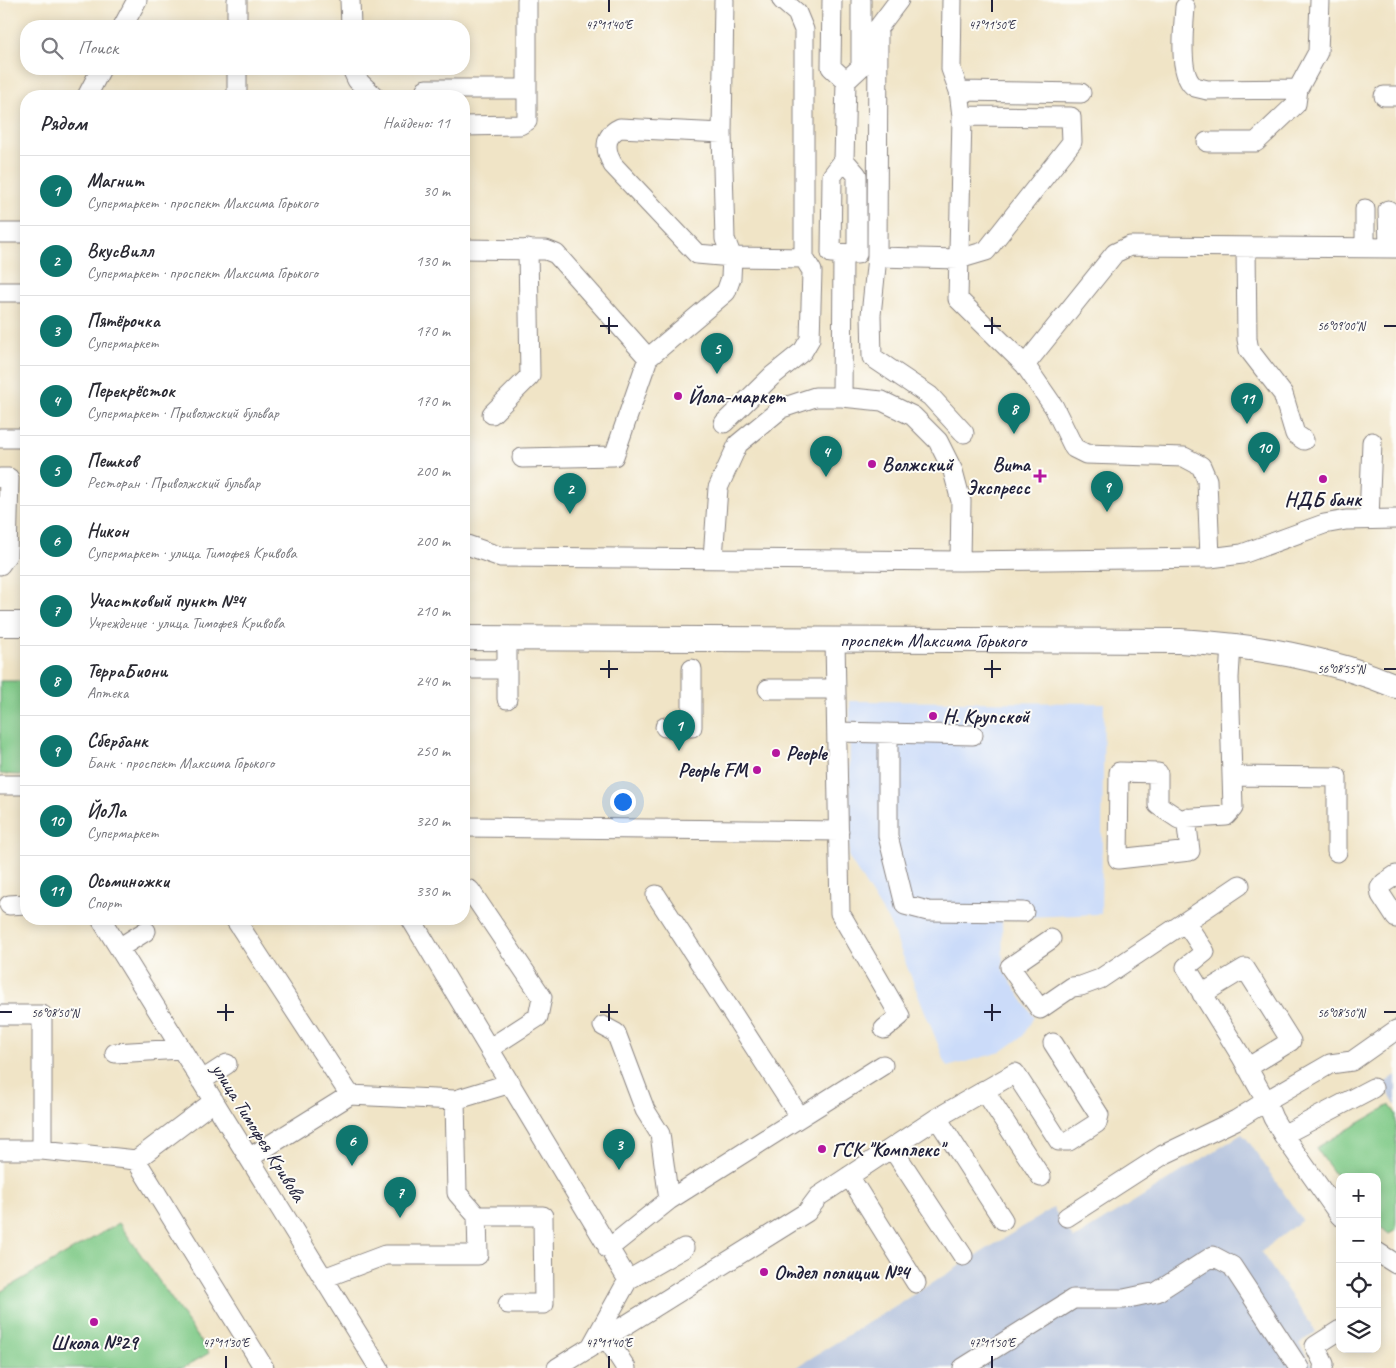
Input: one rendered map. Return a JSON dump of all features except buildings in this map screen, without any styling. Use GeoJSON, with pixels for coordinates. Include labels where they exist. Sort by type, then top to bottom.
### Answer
{"type":"FeatureCollection","features":[{"type":"Feature","properties":{"kind":"main road"},"geometry":{"type":"LineString","coordinates":[[0,624],[20,624]]}},
{"type":"Feature","properties":{"kind":"main road","name":"проспект Максима Горького"},"geometry":{"type":"LineString","coordinates":[[470,626],[507,632]]}},
{"type":"Feature","properties":{"kind":"main road","name":"проспект Максима Горького"},"geometry":{"type":"LineString","coordinates":[[470,637],[507,632],[835,633],[1185,629],[1231,638],[1341,667],[1396,686]]}},
{"type":"Feature","properties":{"kind":"main road"},"geometry":{"type":"LineString","coordinates":[[0,636],[20,636]]}},
{"type":"Feature","properties":{"kind":"main road","name":"проспект Максима Горького"},"geometry":{"type":"LineString","coordinates":[[1231,638],[1279,636],[1317,645],[1396,669]]}},
{"type":"Feature","properties":{"kind":"street"},"geometry":{"type":"LineString","coordinates":[[126,20],[137,0]]}},
{"type":"Feature","properties":{"kind":"street"},"geometry":{"type":"LineString","coordinates":[[237,0],[237,20]]}},
{"type":"Feature","properties":{"kind":"street"},"geometry":{"type":"LineString","coordinates":[[350,0],[350,20]]}},
{"type":"Feature","properties":{"kind":"street"},"geometry":{"type":"LineString","coordinates":[[470,126],[520,125],[527,121],[527,0]]}},
{"type":"Feature","properties":{"kind":"street"},"geometry":{"type":"LineString","coordinates":[[522,458],[614,456],[648,358],[726,292],[731,278],[732,257],[725,239],[722,133],[724,0]]}},
{"type":"Feature","properties":{"kind":"street"},"geometry":{"type":"LineString","coordinates":[[724,423],[772,376],[804,351],[810,339],[812,271],[804,258],[804,30],[797,13],[782,0]]}},
{"type":"Feature","properties":{"kind":"street"},"geometry":{"type":"LineString","coordinates":[[832,0],[831,67],[846,81]]}},
{"type":"Feature","properties":{"kind":"street"},"geometry":{"type":"LineString","coordinates":[[844,160],[857,174],[857,254],[831,253],[832,176],[844,160],[846,81],[861,68],[861,0]]}},
{"type":"Feature","properties":{"kind":"street"},"geometry":{"type":"LineString","coordinates":[[899,0],[878,28],[877,257],[870,315],[872,357],[930,396],[964,433]]}},
{"type":"Feature","properties":{"kind":"street"},"geometry":{"type":"LineString","coordinates":[[952,0],[951,69],[959,91],[962,116],[958,299],[1025,365],[1054,407],[1074,448],[1086,454],[1184,457],[1201,466],[1207,480],[1210,558]]}},
{"type":"Feature","properties":{"kind":"street"},"geometry":{"type":"LineString","coordinates":[[1207,142],[1256,142],[1296,104],[1298,89],[1318,52],[1320,0]]}},
{"type":"Feature","properties":{"kind":"street"},"geometry":{"type":"LineString","coordinates":[[1185,7],[1184,66],[1188,79],[1196,87],[1207,90],[1298,89]]}},
{"type":"Feature","properties":{"kind":"street"},"geometry":{"type":"LineString","coordinates":[[90,90],[98,75]]}},
{"type":"Feature","properties":{"kind":"street"},"geometry":{"type":"LineString","coordinates":[[237,75],[237,90]]}},
{"type":"Feature","properties":{"kind":"street"},"geometry":{"type":"LineString","coordinates":[[355,75],[357,80],[368,90]]}},
{"type":"Feature","properties":{"kind":"street"},"geometry":{"type":"LineString","coordinates":[[426,89],[527,89]]}},
{"type":"Feature","properties":{"kind":"street"},"geometry":{"type":"LineString","coordinates":[[959,91],[1081,93]]}},
{"type":"Feature","properties":{"kind":"street"},"geometry":{"type":"LineString","coordinates":[[877,257],[959,259],[986,251],[1072,142],[1071,117],[962,116]]}},
{"type":"Feature","properties":{"kind":"street"},"geometry":{"type":"LineString","coordinates":[[722,133],[620,128],[612,132],[607,142],[607,154],[613,165],[697,254],[732,257],[804,258]]}},
{"type":"Feature","properties":{"kind":"street"},"geometry":{"type":"LineString","coordinates":[[1365,209],[1365,248]]}},
{"type":"Feature","properties":{"kind":"street"},"geometry":{"type":"LineString","coordinates":[[1025,365],[1115,253],[1130,246],[1392,248],[1388,210]]}},
{"type":"Feature","properties":{"kind":"street"},"geometry":{"type":"LineString","coordinates":[[0,233],[20,233]]}},
{"type":"Feature","properties":{"kind":"street"},"geometry":{"type":"LineString","coordinates":[[1246,247],[1247,339],[1249,350],[1283,394],[1295,434],[1304,440]]}},
{"type":"Feature","properties":{"kind":"street"},"geometry":{"type":"LineString","coordinates":[[470,249],[546,250],[556,254],[648,358]]}},
{"type":"Feature","properties":{"kind":"street"},"geometry":{"type":"LineString","coordinates":[[492,414],[530,376],[528,249]]}},
{"type":"Feature","properties":{"kind":"street"},"geometry":{"type":"LineString","coordinates":[[842,396],[844,254]]}},
{"type":"Feature","properties":{"kind":"street"},"geometry":{"type":"LineString","coordinates":[[0,292],[20,292]]}},
{"type":"Feature","properties":{"kind":"street"},"geometry":{"type":"LineString","coordinates":[[712,558],[718,488],[738,444],[782,408],[815,397],[842,396],[882,402],[913,416],[938,441],[954,471],[961,501],[960,561]]}},
{"type":"Feature","properties":{"kind":"street"},"geometry":{"type":"LineString","coordinates":[[0,438],[20,438]]}},
{"type":"Feature","properties":{"kind":"street"},"geometry":{"type":"LineString","coordinates":[[1369,519],[1372,442]]}},
{"type":"Feature","properties":{"kind":"street"},"geometry":{"type":"LineString","coordinates":[[0,478],[9,478],[7,554],[0,565]]}},
{"type":"Feature","properties":{"kind":"street"},"geometry":{"type":"LineString","coordinates":[[470,546],[501,558],[960,561],[989,553],[1210,558],[1242,554],[1324,524],[1346,520],[1396,519]]}},
{"type":"Feature","properties":{"kind":"street"},"geometry":{"type":"LineString","coordinates":[[507,632],[507,699]]}},
{"type":"Feature","properties":{"kind":"street"},"geometry":{"type":"LineString","coordinates":[[835,633],[840,913],[900,1016],[884,1029]]}},
{"type":"Feature","properties":{"kind":"street"},"geometry":{"type":"LineString","coordinates":[[1186,818],[1190,851],[1118,859],[1119,772],[1158,772],[1158,805],[1178,819],[1186,818],[1226,816],[1233,808],[1229,678],[1231,638]]}},
{"type":"Feature","properties":{"kind":"street"},"geometry":{"type":"LineString","coordinates":[[470,669],[507,669]]}},
{"type":"Feature","properties":{"kind":"street"},"geometry":{"type":"LineString","coordinates":[[666,727],[692,727],[692,669]]}},
{"type":"Feature","properties":{"kind":"street"},"geometry":{"type":"LineString","coordinates":[[768,689],[836,689]]}},
{"type":"Feature","properties":{"kind":"street"},"geometry":{"type":"LineString","coordinates":[[837,732],[973,735]]}},
{"type":"Feature","properties":{"kind":"street"},"geometry":{"type":"LineString","coordinates":[[888,733],[888,836],[905,905],[928,911],[1024,912]]}},
{"type":"Feature","properties":{"kind":"street"},"geometry":{"type":"LineString","coordinates":[[1232,776],[1337,776],[1337,852]]}},
{"type":"Feature","properties":{"kind":"street"},"geometry":{"type":"LineString","coordinates":[[0,785],[20,785]]}},
{"type":"Feature","properties":{"kind":"street"},"geometry":{"type":"LineString","coordinates":[[470,827],[838,831]]}},
{"type":"Feature","properties":{"kind":"street"},"geometry":{"type":"LineString","coordinates":[[1396,874],[1380,888],[1381,895],[1396,918]]}},
{"type":"Feature","properties":{"kind":"street"},"geometry":{"type":"LineString","coordinates":[[1051,939],[1010,967],[1040,1009],[1072,987],[1100,979],[1240,885]]}},
{"type":"Feature","properties":{"kind":"street"},"geometry":{"type":"LineString","coordinates":[[470,890],[542,997],[538,1016],[490,1048]]}},
{"type":"Feature","properties":{"kind":"street"},"geometry":{"type":"LineString","coordinates":[[656,895],[799,1116]]}},
{"type":"Feature","properties":{"kind":"street"},"geometry":{"type":"LineString","coordinates":[[1186,922],[1205,952],[1186,967],[1266,1101],[1272,1118],[1283,1136],[1336,1210]]}},
{"type":"Feature","properties":{"kind":"street","name":"улица Тимофея Кривова"},"geometry":{"type":"LineString","coordinates":[[105,925],[379,1368]]}},
{"type":"Feature","properties":{"kind":"street"},"geometry":{"type":"LineString","coordinates":[[239,925],[350,1095]]}},
{"type":"Feature","properties":{"kind":"street"},"geometry":{"type":"LineString","coordinates":[[415,925],[512,1083],[608,1249],[628,1280]]}},
{"type":"Feature","properties":{"kind":"street"},"geometry":{"type":"LineString","coordinates":[[119,948],[146,931]]}},
{"type":"Feature","properties":{"kind":"street"},"geometry":{"type":"LineString","coordinates":[[1202,994],[1246,968],[1291,1041],[1247,1068]]}},
{"type":"Feature","properties":{"kind":"street"},"geometry":{"type":"LineString","coordinates":[[0,1015],[42,1015],[42,1150]]}},
{"type":"Feature","properties":{"kind":"street"},"geometry":{"type":"LineString","coordinates":[[603,1026],[616,1033],[645,1110],[660,1134],[669,1200]]}},
{"type":"Feature","properties":{"kind":"street"},"geometry":{"type":"LineString","coordinates":[[1067,1217],[1163,1156],[1236,1120],[1330,1064],[1352,1061],[1396,1030]]}},
{"type":"Feature","properties":{"kind":"street"},"geometry":{"type":"LineString","coordinates":[[557,1368],[808,1212],[819,1196],[937,1118],[1015,1073],[1059,1141],[1069,1141],[1097,1123],[1099,1115],[1053,1043]]}},
{"type":"Feature","properties":{"kind":"street"},"geometry":{"type":"LineString","coordinates":[[115,1053],[181,1049]]}},
{"type":"Feature","properties":{"kind":"street"},"geometry":{"type":"LineString","coordinates":[[201,1081],[227,1064]]}},
{"type":"Feature","properties":{"kind":"street"},"geometry":{"type":"LineString","coordinates":[[608,1249],[669,1200],[799,1116],[883,1065]]}},
{"type":"Feature","properties":{"kind":"street"},"geometry":{"type":"LineString","coordinates":[[249,1158],[350,1095],[455,1100],[512,1083]]}},
{"type":"Feature","properties":{"kind":"street"},"geometry":{"type":"LineString","coordinates":[[1283,1136],[1373,1088]]}},
{"type":"Feature","properties":{"kind":"street"},"geometry":{"type":"LineString","coordinates":[[984,1090],[1041,1176]]}},
{"type":"Feature","properties":{"kind":"street"},"geometry":{"type":"LineString","coordinates":[[324,1278],[385,1255],[478,1255],[477,1216],[457,1193],[455,1100]]}},
{"type":"Feature","properties":{"kind":"street"},"geometry":{"type":"LineString","coordinates":[[0,1150],[42,1150],[136,1160],[214,1101]]}},
{"type":"Feature","properties":{"kind":"street"},"geometry":{"type":"LineString","coordinates":[[937,1118],[1003,1220]]}},
{"type":"Feature","properties":{"kind":"street"},"geometry":{"type":"LineString","coordinates":[[892,1148],[963,1256]]}},
{"type":"Feature","properties":{"kind":"street"},"geometry":{"type":"LineString","coordinates":[[136,1160],[264,1368]]}},
{"type":"Feature","properties":{"kind":"street"},"geometry":{"type":"LineString","coordinates":[[849,1176],[916,1283]]}},
{"type":"Feature","properties":{"kind":"street"},"geometry":{"type":"LineString","coordinates":[[477,1216],[543,1216],[544,1304],[508,1304]]}},
{"type":"Feature","properties":{"kind":"street"},"geometry":{"type":"LineString","coordinates":[[590,1347],[628,1280],[684,1248]]}},
{"type":"Feature","properties":{"kind":"street"},"geometry":{"type":"LineString","coordinates":[[1381,1255],[1396,1264]]}},
{"type":"Feature","properties":{"kind":"street"},"geometry":{"type":"LineString","coordinates":[[962,1368],[1073,1299],[1124,1299],[1157,1292],[1213,1256],[1232,1266],[1299,1368]]}},
{"type":"Feature","properties":{"kind":"street"},"geometry":{"type":"LineString","coordinates":[[1323,1368],[1324,1364],[1315,1346],[1336,1333]]}},
{"type":"Feature","properties":{"kind":"street"},"geometry":{"type":"LineString","coordinates":[[606,1337],[626,1368]]}},
{"type":"Feature","properties":{"kind":"shaded area"},"geometry":{"type":"Polygon","coordinates":[[[850,701],[1104,703],[1101,914],[1002,918],[1003,970],[1034,1017],[1023,1036],[1001,1052],[947,1067],[890,924],[849,858],[850,701]]]}},
{"type":"Feature","properties":{"kind":"shaded area"},"geometry":{"type":"Polygon","coordinates":[[[1396,1075],[1396,1105],[1383,1084],[1396,1075]]]}},
{"type":"Feature","properties":{"kind":"shaded area"},"geometry":{"type":"Polygon","coordinates":[[[1242,1134],[1302,1220],[1261,1252],[1316,1332],[1299,1344],[1315,1368],[795,1368],[1053,1208],[1074,1239],[1242,1134]]]}},
{"type":"Feature","properties":{"kind":"green space"},"geometry":{"type":"Polygon","coordinates":[[[0,681],[20,681],[20,775],[0,774],[0,681]]]}},
{"type":"Feature","properties":{"kind":"green space"},"geometry":{"type":"Polygon","coordinates":[[[1390,1105],[1396,1114],[1396,1230],[1389,1234],[1381,1227],[1381,1173],[1336,1173],[1336,1176],[1316,1148],[1390,1105]]]}},
{"type":"Feature","properties":{"kind":"green space","name":"Школа №29"},"geometry":{"type":"Polygon","coordinates":[[[119,1223],[209,1353],[183,1368],[0,1368],[0,1292],[119,1223]]]}},
{"type":"Feature","properties":{"kind":"place","name":"Пешков"},"geometry":{"type":"Point","coordinates":[717,374]}},
{"type":"Feature","properties":{"kind":"place","name":"Йола-маркет"},"geometry":{"type":"Point","coordinates":[678,396]}},
{"type":"Feature","properties":{"kind":"place","name":"Осьминожки"},"geometry":{"type":"Point","coordinates":[1247,424]}},
{"type":"Feature","properties":{"kind":"place","name":"ТерраБиони"},"geometry":{"type":"Point","coordinates":[1014,434]}},
{"type":"Feature","properties":{"kind":"place","name":"Волжский"},"geometry":{"type":"Point","coordinates":[872,464]}},
{"type":"Feature","properties":{"kind":"place","name":"ЙоЛа"},"geometry":{"type":"Point","coordinates":[1264,473]}},
{"type":"Feature","properties":{"kind":"place","name":"Вита Экспресс"},"geometry":{"type":"Point","coordinates":[1040,476]}},
{"type":"Feature","properties":{"kind":"place","name":"Перекрёсток"},"geometry":{"type":"Point","coordinates":[826,477]}},
{"type":"Feature","properties":{"kind":"place","name":"НДБ банк"},"geometry":{"type":"Point","coordinates":[1323,479]}},
{"type":"Feature","properties":{"kind":"place","name":"Сбербанк"},"geometry":{"type":"Point","coordinates":[1107,512]}},
{"type":"Feature","properties":{"kind":"place","name":"ВкусВилл"},"geometry":{"type":"Point","coordinates":[570,514]}},
{"type":"Feature","properties":{"kind":"place","name":"Н. Крупской"},"geometry":{"type":"Point","coordinates":[933,716]}},
{"type":"Feature","properties":{"kind":"place","name":"Магнит"},"geometry":{"type":"Point","coordinates":[679,751]}},
{"type":"Feature","properties":{"kind":"place","name":"People"},"geometry":{"type":"Point","coordinates":[776,753]}},
{"type":"Feature","properties":{"kind":"place","name":"People FM"},"geometry":{"type":"Point","coordinates":[757,770]}},
{"type":"Feature","properties":{"kind":"place","name":"ГСК \"Комплекс\""},"geometry":{"type":"Point","coordinates":[822,1149]}},
{"type":"Feature","properties":{"kind":"place","name":"Никон"},"geometry":{"type":"Point","coordinates":[352,1166]}},
{"type":"Feature","properties":{"kind":"place","name":"Пятёрочка"},"geometry":{"type":"Point","coordinates":[619,1170]}},
{"type":"Feature","properties":{"kind":"place","name":"Участковый пункт №4"},"geometry":{"type":"Point","coordinates":[400,1218]}},
{"type":"Feature","properties":{"kind":"place","name":"Отдел полиции №4"},"geometry":{"type":"Point","coordinates":[764,1272]}},
{"type":"Feature","properties":{"kind":"place","name":"Школа №29"},"geometry":{"type":"Point","coordinates":[94,1322]}}]}
